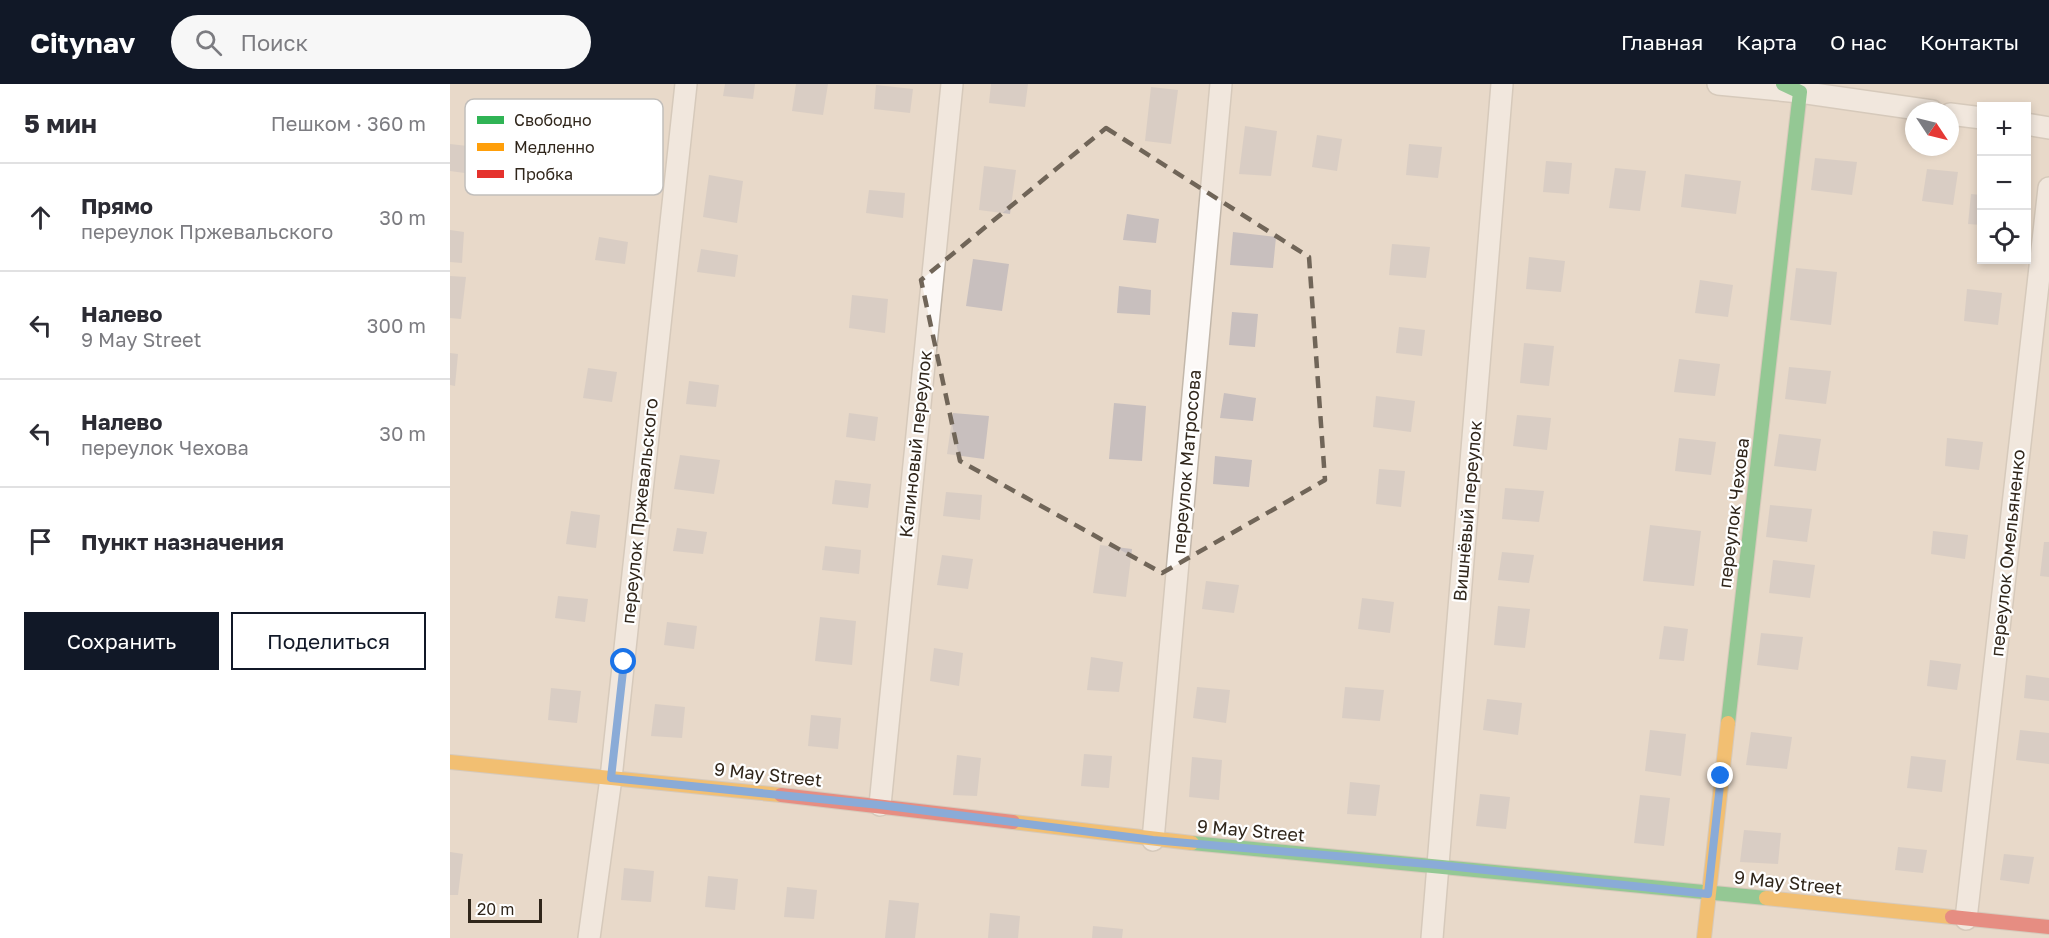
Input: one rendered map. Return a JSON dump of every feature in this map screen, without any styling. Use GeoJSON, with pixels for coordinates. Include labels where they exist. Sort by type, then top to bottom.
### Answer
{"type":"FeatureCollection","features":[{"type":"Feature","properties":{"kind":"main road","name":"переулок Чехова"},"geometry":{"type":"LineString","coordinates":[[1704,938],[1792,88]]}},
{"type":"Feature","properties":{"kind":"main road","name":"9 May Street"},"geometry":{"type":"LineString","coordinates":[[450,762],[880,805],[1153,840],[1439,865],[2049,927]]}},
{"type":"Feature","properties":{"kind":"street","name":"переулок Пржевальского"},"geometry":{"type":"LineString","coordinates":[[589,938],[611,778],[686,84]]}},
{"type":"Feature","properties":{"kind":"street","name":"Калиновый переулок"},"geometry":{"type":"LineString","coordinates":[[880,805],[952,84]]}},
{"type":"Feature","properties":{"kind":"street","name":"переулок Матросова"},"geometry":{"type":"LineString","coordinates":[[1153,840],[1221,84]]}},
{"type":"Feature","properties":{"kind":"street","name":"Вишнёвый переулок"},"geometry":{"type":"LineString","coordinates":[[1432,938],[1502,84]]}},
{"type":"Feature","properties":{"kind":"street"},"geometry":{"type":"LineString","coordinates":[[1718,84],[1792,88],[1905,107]]}},
{"type":"Feature","properties":{"kind":"street"},"geometry":{"type":"LineString","coordinates":[[1959,115],[1977,117]]}},
{"type":"Feature","properties":{"kind":"street"},"geometry":{"type":"LineString","coordinates":[[2031,125],[2049,128]]}},
{"type":"Feature","properties":{"kind":"street","name":"переулок Омельяненко"},"geometry":{"type":"LineString","coordinates":[[1966,919],[2049,188]]}},
{"type":"Feature","properties":{"kind":"highlighted area"},"geometry":{"type":"Polygon","coordinates":[[[1106,128],[1309,257],[1325,480],[1162,573],[960,461],[921,280],[1106,128]]]}},
{"type":"Feature","properties":{"kind":"building"},"geometry":{"type":"Polygon","coordinates":[[[725,84],[755,84],[753,99],[723,96],[725,84]]]}},
{"type":"Feature","properties":{"kind":"building"},"geometry":{"type":"Polygon","coordinates":[[[796,84],[828,84],[823,115],[792,111],[796,84]]]}},
{"type":"Feature","properties":{"kind":"building"},"geometry":{"type":"Polygon","coordinates":[[[991,84],[1028,84],[1025,107],[989,103],[991,84]]]}},
{"type":"Feature","properties":{"kind":"building"},"geometry":{"type":"Polygon","coordinates":[[[876,85],[913,89],[910,113],[874,109],[876,85]]]}},
{"type":"Feature","properties":{"kind":"building"},"geometry":{"type":"Polygon","coordinates":[[[1151,87],[1178,90],[1171,144],[1145,141],[1151,87]]]}},
{"type":"Feature","properties":{"kind":"building"},"geometry":{"type":"Polygon","coordinates":[[[1245,126],[1277,131],[1271,176],[1239,174],[1245,126]]]}},
{"type":"Feature","properties":{"kind":"building"},"geometry":{"type":"Polygon","coordinates":[[[1317,135],[1342,139],[1337,171],[1312,167],[1317,135]]]}},
{"type":"Feature","properties":{"kind":"building"},"geometry":{"type":"Polygon","coordinates":[[[450,144],[465,146],[465,173],[450,171],[450,144]]]}},
{"type":"Feature","properties":{"kind":"building"},"geometry":{"type":"Polygon","coordinates":[[[1409,144],[1442,147],[1438,178],[1406,175],[1409,144]]]}},
{"type":"Feature","properties":{"kind":"building"},"geometry":{"type":"Polygon","coordinates":[[[1815,158],[1857,162],[1852,195],[1811,190],[1815,158]]]}},
{"type":"Feature","properties":{"kind":"building"},"geometry":{"type":"Polygon","coordinates":[[[1546,161],[1572,163],[1569,194],[1543,192],[1546,161]]]}},
{"type":"Feature","properties":{"kind":"building"},"geometry":{"type":"Polygon","coordinates":[[[984,166],[1016,170],[1010,214],[979,210],[984,166]]]}},
{"type":"Feature","properties":{"kind":"building"},"geometry":{"type":"Polygon","coordinates":[[[1615,168],[1646,171],[1640,211],[1609,208],[1615,168]]]}},
{"type":"Feature","properties":{"kind":"building"},"geometry":{"type":"Polygon","coordinates":[[[1927,169],[1958,172],[1953,205],[1922,201],[1927,169]]]}},
{"type":"Feature","properties":{"kind":"building"},"geometry":{"type":"Polygon","coordinates":[[[1685,174],[1741,181],[1736,214],[1681,207],[1685,174]]]}},
{"type":"Feature","properties":{"kind":"building"},"geometry":{"type":"Polygon","coordinates":[[[709,175],[743,181],[737,223],[703,217],[709,175]]]}},
{"type":"Feature","properties":{"kind":"building"},"geometry":{"type":"Polygon","coordinates":[[[869,190],[905,193],[903,218],[866,213],[869,190]]]}},
{"type":"Feature","properties":{"kind":"building"},"geometry":{"type":"Polygon","coordinates":[[[1971,194],[1977,195],[1977,225],[1968,224],[1971,194]]]}},
{"type":"Feature","properties":{"kind":"building"},"geometry":{"type":"Polygon","coordinates":[[[1127,214],[1159,219],[1156,243],[1123,240],[1127,214]]]}},
{"type":"Feature","properties":{"kind":"building"},"geometry":{"type":"Polygon","coordinates":[[[450,230],[464,232],[462,263],[450,262],[450,230]]]}},
{"type":"Feature","properties":{"kind":"building"},"geometry":{"type":"Polygon","coordinates":[[[1233,232],[1276,237],[1273,268],[1230,265],[1233,232]]]}},
{"type":"Feature","properties":{"kind":"building"},"geometry":{"type":"Polygon","coordinates":[[[599,237],[628,242],[625,264],[595,260],[599,237]]]}},
{"type":"Feature","properties":{"kind":"building"},"geometry":{"type":"Polygon","coordinates":[[[1392,244],[1430,247],[1426,278],[1389,275],[1392,244]]]}},
{"type":"Feature","properties":{"kind":"building"},"geometry":{"type":"Polygon","coordinates":[[[701,249],[738,255],[735,277],[697,272],[701,249]]]}},
{"type":"Feature","properties":{"kind":"building"},"geometry":{"type":"Polygon","coordinates":[[[1529,257],[1565,261],[1561,292],[1526,289],[1529,257]]]}},
{"type":"Feature","properties":{"kind":"building"},"geometry":{"type":"Polygon","coordinates":[[[973,259],[1009,264],[1002,311],[966,306],[973,259]]]}},
{"type":"Feature","properties":{"kind":"building"},"geometry":{"type":"Polygon","coordinates":[[[1796,268],[1837,272],[1831,325],[1790,320],[1796,268]]]}},
{"type":"Feature","properties":{"kind":"building"},"geometry":{"type":"Polygon","coordinates":[[[450,276],[466,277],[461,319],[450,318],[450,276]]]}},
{"type":"Feature","properties":{"kind":"building"},"geometry":{"type":"Polygon","coordinates":[[[1700,280],[1733,285],[1728,317],[1695,313],[1700,280]]]}},
{"type":"Feature","properties":{"kind":"building"},"geometry":{"type":"Polygon","coordinates":[[[1119,286],[1151,290],[1150,315],[1117,313],[1119,286]]]}},
{"type":"Feature","properties":{"kind":"building"},"geometry":{"type":"Polygon","coordinates":[[[1967,289],[2002,293],[1998,325],[1964,321],[1967,289]]]}},
{"type":"Feature","properties":{"kind":"building"},"geometry":{"type":"Polygon","coordinates":[[[852,295],[888,299],[885,333],[849,328],[852,295]]]}},
{"type":"Feature","properties":{"kind":"building"},"geometry":{"type":"Polygon","coordinates":[[[1232,312],[1258,314],[1255,347],[1229,345],[1232,312]]]}},
{"type":"Feature","properties":{"kind":"building"},"geometry":{"type":"Polygon","coordinates":[[[1399,327],[1425,330],[1422,356],[1396,353],[1399,327]]]}},
{"type":"Feature","properties":{"kind":"building"},"geometry":{"type":"Polygon","coordinates":[[[1524,343],[1554,346],[1549,386],[1520,383],[1524,343]]]}},
{"type":"Feature","properties":{"kind":"building"},"geometry":{"type":"Polygon","coordinates":[[[450,353],[458,354],[455,386],[450,385],[450,353]]]}},
{"type":"Feature","properties":{"kind":"building"},"geometry":{"type":"Polygon","coordinates":[[[1679,359],[1720,364],[1715,396],[1674,392],[1679,359]]]}},
{"type":"Feature","properties":{"kind":"building"},"geometry":{"type":"Polygon","coordinates":[[[1789,367],[1831,371],[1826,404],[1785,399],[1789,367]]]}},
{"type":"Feature","properties":{"kind":"building"},"geometry":{"type":"Polygon","coordinates":[[[588,368],[617,372],[612,402],[583,398],[588,368]]]}},
{"type":"Feature","properties":{"kind":"building"},"geometry":{"type":"Polygon","coordinates":[[[689,381],[719,385],[716,407],[686,404],[689,381]]]}},
{"type":"Feature","properties":{"kind":"building"},"geometry":{"type":"Polygon","coordinates":[[[1224,393],[1256,398],[1253,421],[1220,418],[1224,393]]]}},
{"type":"Feature","properties":{"kind":"building"},"geometry":{"type":"Polygon","coordinates":[[[1376,396],[1415,401],[1411,432],[1373,427],[1376,396]]]}},
{"type":"Feature","properties":{"kind":"building"},"geometry":{"type":"Polygon","coordinates":[[[1114,403],[1146,406],[1142,461],[1109,459],[1114,403]]]}},
{"type":"Feature","properties":{"kind":"building"},"geometry":{"type":"Polygon","coordinates":[[[849,413],[878,417],[875,441],[846,437],[849,413]]]}},
{"type":"Feature","properties":{"kind":"building"},"geometry":{"type":"Polygon","coordinates":[[[953,413],[989,416],[984,459],[947,454],[953,413]]]}},
{"type":"Feature","properties":{"kind":"building"},"geometry":{"type":"Polygon","coordinates":[[[1517,415],[1551,418],[1547,450],[1513,446],[1517,415]]]}},
{"type":"Feature","properties":{"kind":"building"},"geometry":{"type":"Polygon","coordinates":[[[1779,434],[1821,439],[1816,471],[1774,466],[1779,434]]]}},
{"type":"Feature","properties":{"kind":"building"},"geometry":{"type":"Polygon","coordinates":[[[1679,438],[1716,442],[1711,475],[1675,471],[1679,438]]]}},
{"type":"Feature","properties":{"kind":"building"},"geometry":{"type":"Polygon","coordinates":[[[1947,438],[1983,442],[1979,470],[1945,466],[1947,438]]]}},
{"type":"Feature","properties":{"kind":"building"},"geometry":{"type":"Polygon","coordinates":[[[680,455],[720,460],[714,494],[674,489],[680,455]]]}},
{"type":"Feature","properties":{"kind":"building"},"geometry":{"type":"Polygon","coordinates":[[[1215,456],[1252,460],[1249,487],[1213,484],[1215,456]]]}},
{"type":"Feature","properties":{"kind":"building"},"geometry":{"type":"Polygon","coordinates":[[[1379,469],[1405,471],[1401,507],[1376,504],[1379,469]]]}},
{"type":"Feature","properties":{"kind":"building"},"geometry":{"type":"Polygon","coordinates":[[[835,480],[871,484],[868,508],[832,504],[835,480]]]}},
{"type":"Feature","properties":{"kind":"building"},"geometry":{"type":"Polygon","coordinates":[[[1505,488],[1544,491],[1539,522],[1502,519],[1505,488]]]}},
{"type":"Feature","properties":{"kind":"building"},"geometry":{"type":"Polygon","coordinates":[[[946,492],[982,495],[980,520],[943,516],[946,492]]]}},
{"type":"Feature","properties":{"kind":"building"},"geometry":{"type":"Polygon","coordinates":[[[1770,505],[1812,509],[1807,542],[1766,537],[1770,505]]]}},
{"type":"Feature","properties":{"kind":"building"},"geometry":{"type":"Polygon","coordinates":[[[571,511],[600,515],[596,548],[566,544],[571,511]]]}},
{"type":"Feature","properties":{"kind":"building"},"geometry":{"type":"Polygon","coordinates":[[[1650,525],[1701,531],[1694,586],[1643,581],[1650,525]]]}},
{"type":"Feature","properties":{"kind":"building"},"geometry":{"type":"Polygon","coordinates":[[[677,528],[707,532],[703,554],[673,551],[677,528]]]}},
{"type":"Feature","properties":{"kind":"building"},"geometry":{"type":"Polygon","coordinates":[[[1933,531],[1968,535],[1965,559],[1931,554],[1933,531]]]}},
{"type":"Feature","properties":{"kind":"building"},"geometry":{"type":"Polygon","coordinates":[[[2044,542],[2049,542],[2049,577],[2040,576],[2044,542]]]}},
{"type":"Feature","properties":{"kind":"building"},"geometry":{"type":"Polygon","coordinates":[[[1100,545],[1132,549],[1126,597],[1093,593],[1100,545]]]}},
{"type":"Feature","properties":{"kind":"building"},"geometry":{"type":"Polygon","coordinates":[[[825,546],[861,550],[859,574],[822,570],[825,546]]]}},
{"type":"Feature","properties":{"kind":"building"},"geometry":{"type":"Polygon","coordinates":[[[1502,552],[1534,555],[1529,583],[1498,580],[1502,552]]]}},
{"type":"Feature","properties":{"kind":"building"},"geometry":{"type":"Polygon","coordinates":[[[942,555],[973,559],[968,589],[937,585],[942,555]]]}},
{"type":"Feature","properties":{"kind":"building"},"geometry":{"type":"Polygon","coordinates":[[[1773,560],[1815,565],[1810,598],[1769,593],[1773,560]]]}},
{"type":"Feature","properties":{"kind":"building"},"geometry":{"type":"Polygon","coordinates":[[[1206,581],[1239,585],[1234,613],[1202,609],[1206,581]]]}},
{"type":"Feature","properties":{"kind":"building"},"geometry":{"type":"Polygon","coordinates":[[[558,596],[588,599],[585,622],[555,618],[558,596]]]}},
{"type":"Feature","properties":{"kind":"building"},"geometry":{"type":"Polygon","coordinates":[[[1362,598],[1394,602],[1390,633],[1358,629],[1362,598]]]}},
{"type":"Feature","properties":{"kind":"building"},"geometry":{"type":"Polygon","coordinates":[[[1498,606],[1530,609],[1525,648],[1494,645],[1498,606]]]}},
{"type":"Feature","properties":{"kind":"building"},"geometry":{"type":"Polygon","coordinates":[[[820,617],[856,621],[852,665],[815,661],[820,617]]]}},
{"type":"Feature","properties":{"kind":"building"},"geometry":{"type":"Polygon","coordinates":[[[667,622],[697,626],[694,649],[664,645],[667,622]]]}},
{"type":"Feature","properties":{"kind":"building"},"geometry":{"type":"Polygon","coordinates":[[[1664,626],[1688,629],[1684,661],[1659,659],[1664,626]]]}},
{"type":"Feature","properties":{"kind":"building"},"geometry":{"type":"Polygon","coordinates":[[[1761,633],[1803,637],[1798,670],[1757,665],[1761,633]]]}},
{"type":"Feature","properties":{"kind":"building"},"geometry":{"type":"Polygon","coordinates":[[[934,648],[963,653],[959,686],[930,681],[934,648]]]}},
{"type":"Feature","properties":{"kind":"building"},"geometry":{"type":"Polygon","coordinates":[[[1091,657],[1123,662],[1119,692],[1087,690],[1091,657]]]}},
{"type":"Feature","properties":{"kind":"building"},"geometry":{"type":"Polygon","coordinates":[[[1930,660],[1961,664],[1957,690],[1927,686],[1930,660]]]}},
{"type":"Feature","properties":{"kind":"building"},"geometry":{"type":"Polygon","coordinates":[[[2026,675],[2049,678],[2049,701],[2024,698],[2026,675]]]}},
{"type":"Feature","properties":{"kind":"building"},"geometry":{"type":"Polygon","coordinates":[[[1197,687],[1230,690],[1226,723],[1193,718],[1197,687]]]}},
{"type":"Feature","properties":{"kind":"building"},"geometry":{"type":"Polygon","coordinates":[[[1345,687],[1384,690],[1380,721],[1342,718],[1345,687]]]}},
{"type":"Feature","properties":{"kind":"building"},"geometry":{"type":"Polygon","coordinates":[[[551,688],[581,691],[577,723],[548,720],[551,688]]]}},
{"type":"Feature","properties":{"kind":"building"},"geometry":{"type":"Polygon","coordinates":[[[1487,699],[1522,703],[1518,735],[1483,730],[1487,699]]]}},
{"type":"Feature","properties":{"kind":"building"},"geometry":{"type":"Polygon","coordinates":[[[655,704],[685,707],[682,738],[651,736],[655,704]]]}},
{"type":"Feature","properties":{"kind":"building"},"geometry":{"type":"Polygon","coordinates":[[[811,715],[841,718],[838,749],[808,746],[811,715]]]}},
{"type":"Feature","properties":{"kind":"building"},"geometry":{"type":"Polygon","coordinates":[[[1650,730],[1686,734],[1681,776],[1645,771],[1650,730]]]}},
{"type":"Feature","properties":{"kind":"building"},"geometry":{"type":"Polygon","coordinates":[[[2020,730],[2049,733],[2049,764],[2016,760],[2020,730]]]}},
{"type":"Feature","properties":{"kind":"building"},"geometry":{"type":"Polygon","coordinates":[[[1751,732],[1792,737],[1787,769],[1746,765],[1751,732]]]}},
{"type":"Feature","properties":{"kind":"building"},"geometry":{"type":"Polygon","coordinates":[[[1084,754],[1112,756],[1109,788],[1081,786],[1084,754]]]}},
{"type":"Feature","properties":{"kind":"building"},"geometry":{"type":"Polygon","coordinates":[[[957,755],[981,758],[977,796],[953,795],[957,755]]]}},
{"type":"Feature","properties":{"kind":"building"},"geometry":{"type":"Polygon","coordinates":[[[1911,756],[1946,760],[1942,792],[1907,788],[1911,756]]]}},
{"type":"Feature","properties":{"kind":"building"},"geometry":{"type":"Polygon","coordinates":[[[1192,757],[1222,760],[1219,800],[1189,797],[1192,757]]]}},
{"type":"Feature","properties":{"kind":"building"},"geometry":{"type":"Polygon","coordinates":[[[1350,782],[1380,785],[1376,816],[1347,814],[1350,782]]]}},
{"type":"Feature","properties":{"kind":"building"},"geometry":{"type":"Polygon","coordinates":[[[1480,794],[1510,797],[1506,829],[1476,826],[1480,794]]]}},
{"type":"Feature","properties":{"kind":"building"},"geometry":{"type":"Polygon","coordinates":[[[1640,795],[1670,798],[1664,846],[1634,843],[1640,795]]]}},
{"type":"Feature","properties":{"kind":"building"},"geometry":{"type":"Polygon","coordinates":[[[1744,830],[1781,833],[1778,864],[1740,862],[1744,830]]]}},
{"type":"Feature","properties":{"kind":"building"},"geometry":{"type":"Polygon","coordinates":[[[1898,847],[1927,850],[1923,873],[1895,870],[1898,847]]]}},
{"type":"Feature","properties":{"kind":"building"},"geometry":{"type":"Polygon","coordinates":[[[450,852],[463,854],[458,895],[450,895],[450,852]]]}},
{"type":"Feature","properties":{"kind":"building"},"geometry":{"type":"Polygon","coordinates":[[[2004,854],[2034,857],[2029,884],[2000,880],[2004,854]]]}},
{"type":"Feature","properties":{"kind":"building"},"geometry":{"type":"Polygon","coordinates":[[[624,868],[654,871],[651,902],[621,900],[624,868]]]}},
{"type":"Feature","properties":{"kind":"building"},"geometry":{"type":"Polygon","coordinates":[[[708,876],[738,879],[735,910],[705,907],[708,876]]]}},
{"type":"Feature","properties":{"kind":"building"},"geometry":{"type":"Polygon","coordinates":[[[787,887],[817,890],[814,919],[784,917],[787,887]]]}},
{"type":"Feature","properties":{"kind":"building"},"geometry":{"type":"Polygon","coordinates":[[[889,900],[919,903],[915,938],[885,938],[889,900]]]}},
{"type":"Feature","properties":{"kind":"building"},"geometry":{"type":"Polygon","coordinates":[[[990,913],[1020,916],[1018,938],[988,938],[990,913]]]}},
{"type":"Feature","properties":{"kind":"building"},"geometry":{"type":"Polygon","coordinates":[[[1093,926],[1123,929],[1122,938],[1092,938],[1093,926]]]}},
{"type":"Feature","properties":{"kind":"traffic: fast"},"geometry":{"type":"LineString","coordinates":[[1728,723],[1800,92],[1783,84]]}},
{"type":"Feature","properties":{"kind":"traffic: fast"},"geometry":{"type":"LineString","coordinates":[[1192,843],[1766,898]]}},
{"type":"Feature","properties":{"kind":"traffic: slow"},"geometry":{"type":"LineString","coordinates":[[1704,938],[1728,723]]}},
{"type":"Feature","properties":{"kind":"traffic: slow"},"geometry":{"type":"LineString","coordinates":[[450,762],[781,795]]}},
{"type":"Feature","properties":{"kind":"traffic: slow"},"geometry":{"type":"LineString","coordinates":[[1013,822],[1192,843]]}},
{"type":"Feature","properties":{"kind":"traffic: slow"},"geometry":{"type":"LineString","coordinates":[[1766,898],[1952,917]]}},
{"type":"Feature","properties":{"kind":"traffic: jam"},"geometry":{"type":"LineString","coordinates":[[781,795],[1013,822]]}},
{"type":"Feature","properties":{"kind":"traffic: jam"},"geometry":{"type":"LineString","coordinates":[[1952,917],[2049,927]]}},
{"type":"Feature","properties":{"kind":"route"},"geometry":{"type":"LineString","coordinates":[[624,662],[611,778],[880,805],[1153,840],[1439,865],[1708,894],[1721,776]]}}]}
